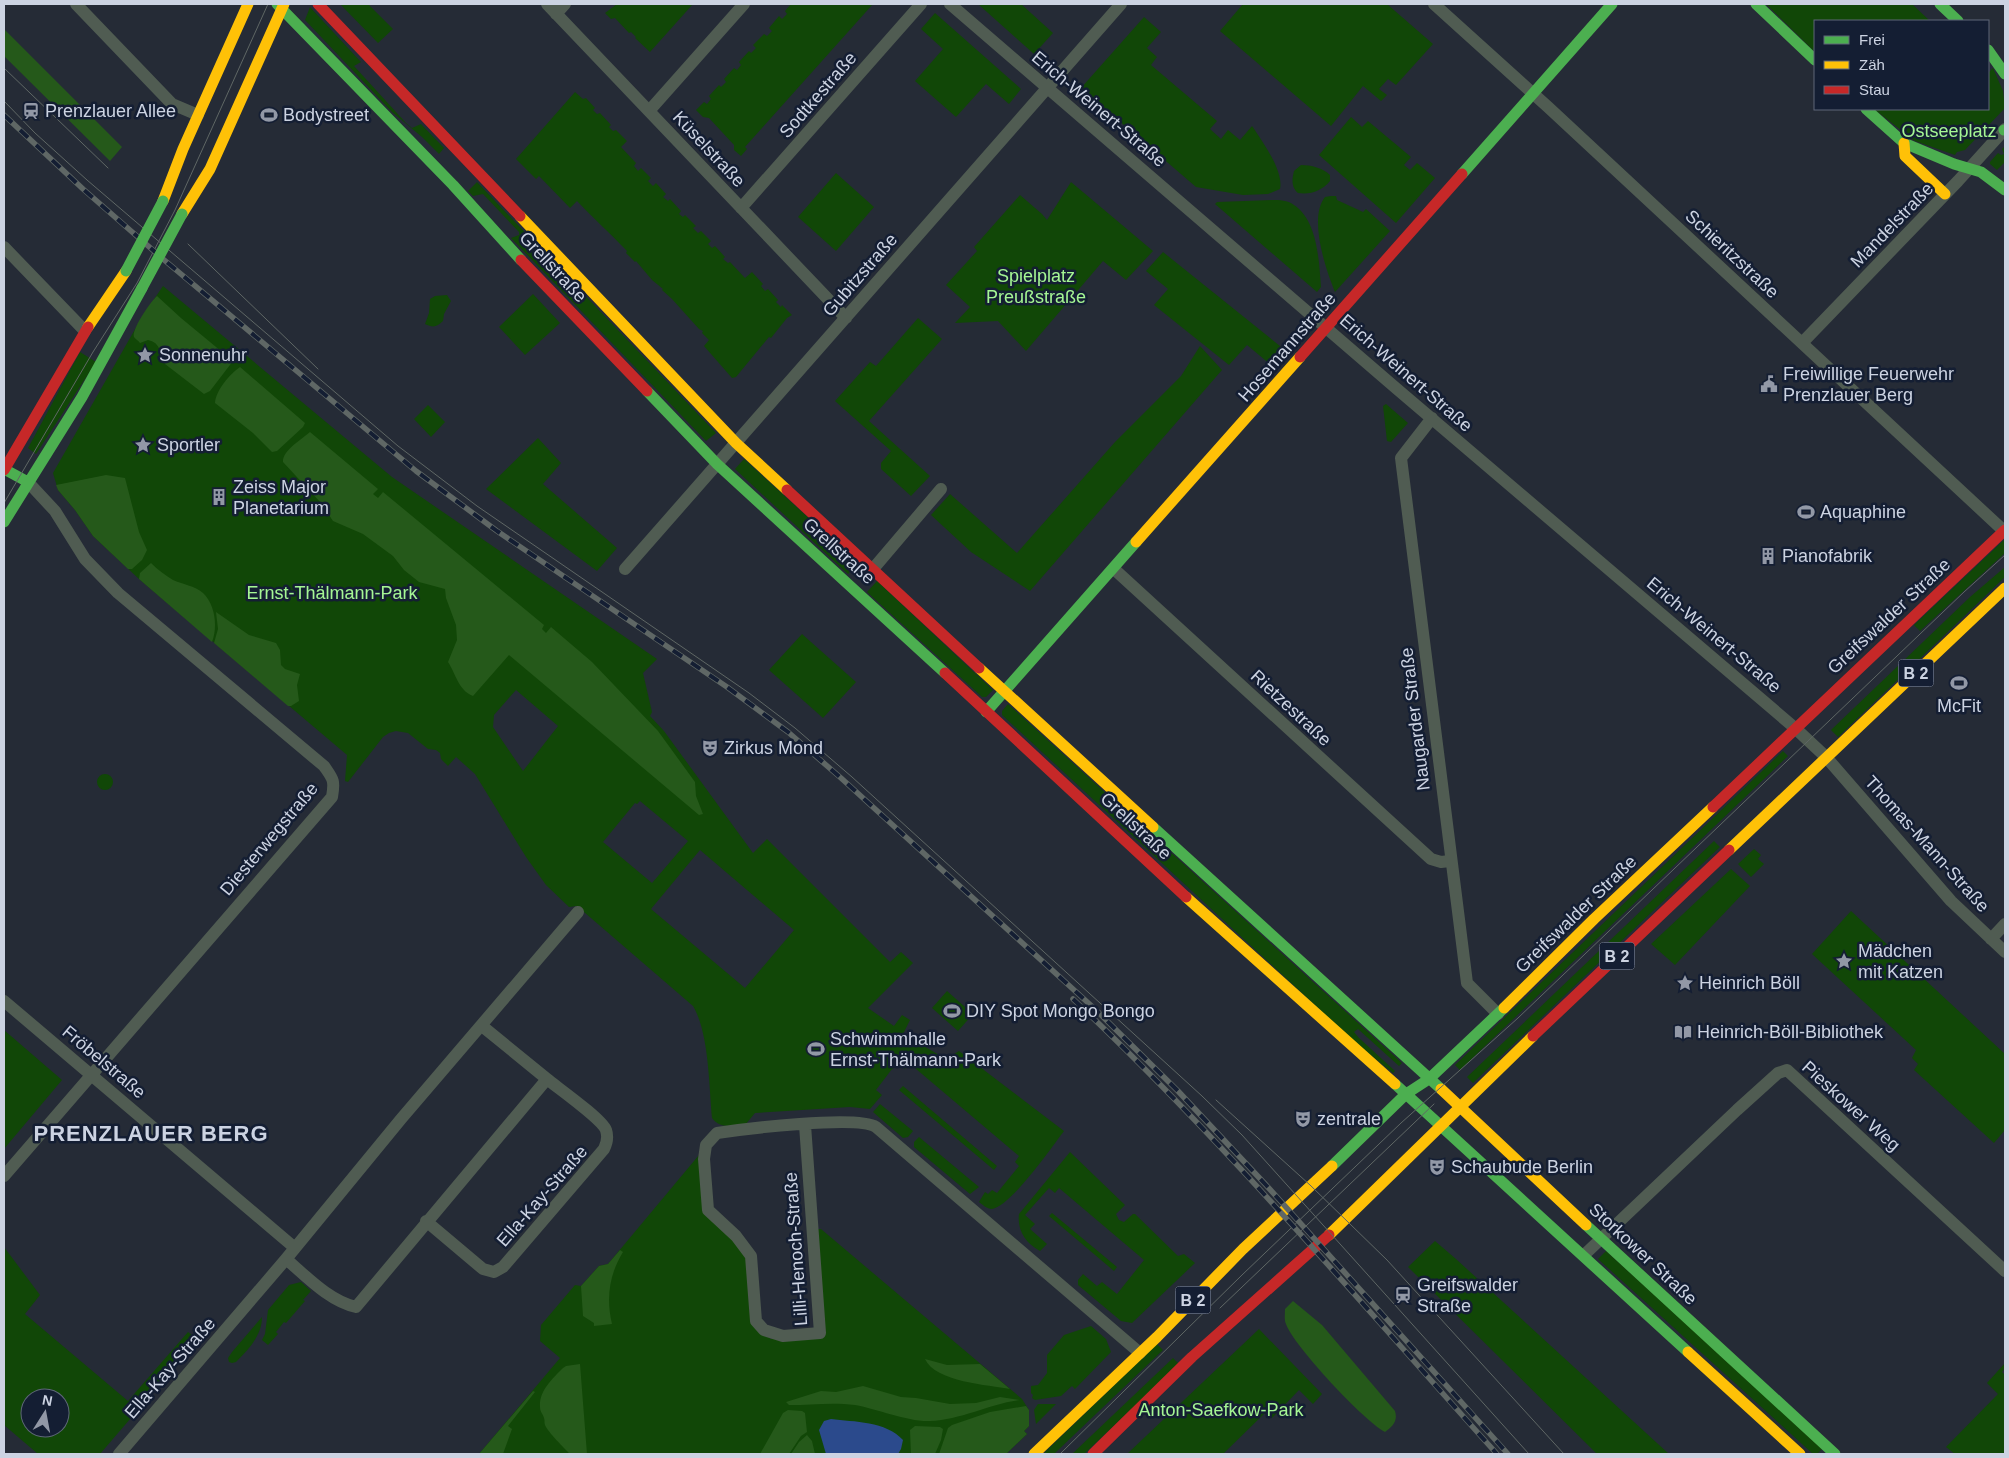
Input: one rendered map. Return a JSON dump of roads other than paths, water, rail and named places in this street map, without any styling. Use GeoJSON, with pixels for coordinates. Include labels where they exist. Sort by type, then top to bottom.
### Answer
{"type":"FeatureCollection","features":[{"type":"Feature","properties":{"kind":"street"},"geometry":{"type":"LineString","coordinates":[[76,4],[172,104],[198,115]]}},
{"type":"Feature","properties":{"kind":"street"},"geometry":{"type":"LineString","coordinates":[[28,482],[4,469],[85,330],[126,271],[164,201],[198,115],[248,4]]}},
{"type":"Feature","properties":{"kind":"street","name":"Grellstraße"},"geometry":{"type":"LineString","coordinates":[[318,4],[736,443],[986,712],[1197,906],[1406,1094]]}},
{"type":"Feature","properties":{"kind":"street","name":"Küselstraße"},"geometry":{"type":"LineString","coordinates":[[547,4],[846,318]]}},
{"type":"Feature","properties":{"kind":"street"},"geometry":{"type":"LineString","coordinates":[[556,14],[565,4]]}},
{"type":"Feature","properties":{"kind":"street"},"geometry":{"type":"LineString","coordinates":[[649,111],[744,4]]}},
{"type":"Feature","properties":{"kind":"street","name":"Sodtkestraße"},"geometry":{"type":"LineString","coordinates":[[741,208],[922,4]]}},
{"type":"Feature","properties":{"kind":"street","name":"Erich-Weinert-Straße"},"geometry":{"type":"LineString","coordinates":[[950,4],[1795,728]]}},
{"type":"Feature","properties":{"kind":"street","name":"Gubitzstraße"},"geometry":{"type":"LineString","coordinates":[[625,569],[1121,4]]}},
{"type":"Feature","properties":{"kind":"street","name":"Schieritzstraße"},"geometry":{"type":"LineString","coordinates":[[1434,4],[1533,93],[2005,531]]}},
{"type":"Feature","properties":{"kind":"street","name":"Hosemannstraße"},"geometry":{"type":"LineString","coordinates":[[986,712],[1612,4]]}},
{"type":"Feature","properties":{"kind":"street"},"geometry":{"type":"LineString","coordinates":[[1756,4],[1814,59]]}},
{"type":"Feature","properties":{"kind":"street"},"geometry":{"type":"LineString","coordinates":[[1940,4],[1957,20]]}},
{"type":"Feature","properties":{"kind":"street"},"geometry":{"type":"LineString","coordinates":[[4,522],[107,353],[182,214],[210,169],[281,5]]}},
{"type":"Feature","properties":{"kind":"street","name":"Grellstraße"},"geometry":{"type":"LineString","coordinates":[[281,5],[717,464],[1004,692],[1429,1079]]}},
{"type":"Feature","properties":{"kind":"street"},"geometry":{"type":"LineString","coordinates":[[1989,51],[2005,74]]}},
{"type":"Feature","properties":{"kind":"street"},"geometry":{"type":"LineString","coordinates":[[1867,110],[1904,143],[1954,164],[1970,168],[1993,180],[2005,190]]}},
{"type":"Feature","properties":{"kind":"street","name":"Mandelstraße"},"geometry":{"type":"LineString","coordinates":[[1802,343],[2005,130]]}},
{"type":"Feature","properties":{"kind":"street"},"geometry":{"type":"LineString","coordinates":[[1904,143],[1905,156],[1945,194]]}},
{"type":"Feature","properties":{"kind":"street"},"geometry":{"type":"LineString","coordinates":[[4,247],[79,326],[85,330]]}},
{"type":"Feature","properties":{"kind":"street","name":"Naugarder Straße"},"geometry":{"type":"LineString","coordinates":[[1432,418],[1401,458],[1466,983],[1498,1014]]}},
{"type":"Feature","properties":{"kind":"street","name":"Diesterwegstraße"},"geometry":{"type":"LineString","coordinates":[[4,1176],[332,797],[334,780],[324,766],[118,593],[85,559],[55,512],[28,482]]}},
{"type":"Feature","properties":{"kind":"street"},"geometry":{"type":"LineString","coordinates":[[864,579],[941,489]]}},
{"type":"Feature","properties":{"kind":"street","name":"Greifswalder Straße"},"geometry":{"type":"LineString","coordinates":[[1034,1454],[1140,1353],[1229,1263],[1353,1147],[1406,1094],[1429,1079],[1542,972],[1601,912],[2005,531]]}},
{"type":"Feature","properties":{"kind":"street","name":"Rietzestraße"},"geometry":{"type":"LineString","coordinates":[[1114,569],[1431,859],[1442,862],[1450,861]]}},
{"type":"Feature","properties":{"kind":"street","name":"B 2"},"geometry":{"type":"LineString","coordinates":[[1093,1454],[1192,1357],[1337,1227],[1442,1125],[1458,1107],[2005,588]]}},
{"type":"Feature","properties":{"kind":"street"},"geometry":{"type":"LineString","coordinates":[[1795,728],[1826,757]]}},
{"type":"Feature","properties":{"kind":"street","name":"Thomas-Mann-Straße"},"geometry":{"type":"LineString","coordinates":[[1826,757],[1951,901],[2005,952]]}},
{"type":"Feature","properties":{"kind":"street","name":"Ella-Kay-Straße"},"geometry":{"type":"LineString","coordinates":[[120,1454],[578,912]]}},
{"type":"Feature","properties":{"kind":"street"},"geometry":{"type":"LineString","coordinates":[[1991,939],[2005,924]]}},
{"type":"Feature","properties":{"kind":"street","name":"Fröbelstraße"},"geometry":{"type":"LineString","coordinates":[[4,1000],[296,1248]]}},
{"type":"Feature","properties":{"kind":"street","name":"Ella-Kay-Straße"},"geometry":{"type":"LineString","coordinates":[[426,1221],[483,1269],[494,1272],[503,1267],[604,1149],[607,1140],[606,1129],[598,1120],[482,1026]]}},
{"type":"Feature","properties":{"kind":"street","name":"Pieskower Weg"},"geometry":{"type":"LineString","coordinates":[[1584,1255],[1737,1110],[1778,1074],[1788,1070],[2005,1271]]}},
{"type":"Feature","properties":{"kind":"street"},"geometry":{"type":"LineString","coordinates":[[286,1259],[322,1289],[347,1305],[356,1307],[426,1221],[547,1079]]}},
{"type":"Feature","properties":{"kind":"street","name":"Storkower Straße"},"geometry":{"type":"LineString","coordinates":[[1429,1079],[1600,1239],[1835,1454]]}},
{"type":"Feature","properties":{"kind":"street"},"geometry":{"type":"LineString","coordinates":[[1406,1094],[1800,1454]]}},
{"type":"Feature","properties":{"kind":"street","name":"Lilli-Henoch-Straße"},"geometry":{"type":"LineString","coordinates":[[805,1125],[820,1333],[783,1336],[764,1330],[756,1321],[752,1256],[736,1236],[708,1210],[704,1159],[706,1145],[717,1133],[805,1125],[850,1122],[872,1124],[876,1127],[1140,1353]]}},
{"type":"Feature","properties":{"kind":"water"},"geometry":{"type":"Polygon","coordinates":[[[831,1419],[859,1422],[888,1429],[903,1440],[901,1449],[898,1454],[826,1454],[819,1430],[824,1421],[831,1419]]]}},
{"type":"Feature","properties":{"kind":"tram line"},"geometry":{"type":"LineString","coordinates":[[4,503],[93,352],[137,283],[175,210],[268,4]]}},
{"type":"Feature","properties":{"kind":"tram line"},"geometry":{"type":"LineString","coordinates":[[4,68],[108,168]]}},
{"type":"Feature","properties":{"kind":"tram line"},"geometry":{"type":"LineString","coordinates":[[4,101],[35,133],[87,180],[398,446],[477,506],[749,693],[795,728],[852,777],[1202,1096],[1242,1135],[1529,1454]]}},
{"type":"Feature","properties":{"kind":"tram line"},"geometry":{"type":"LineString","coordinates":[[188,244],[318,369]]}},
{"type":"Feature","properties":{"kind":"tram line"},"geometry":{"type":"LineString","coordinates":[[1060,1454],[1242,1275],[1401,1123],[1518,1018],[2005,555]]}},
{"type":"Feature","properties":{"kind":"tram line"},"geometry":{"type":"LineString","coordinates":[[1216,1100],[1310,1185],[1387,1260],[1564,1454]]}},
{"type":"Feature","properties":{"kind":"tram line"},"geometry":{"type":"LineString","coordinates":[[1220,1308],[1434,1104]]}},
{"type":"Feature","properties":{"kind":"railway"},"geometry":{"type":"LineString","coordinates":[[4,115],[83,189],[163,259],[416,471],[497,531],[727,687],[788,732],[841,778],[1096,1010],[1178,1091],[1266,1185],[1508,1454]]}},
{"type":"Feature","properties":{"kind":"railway"},"geometry":{"type":"LineString","coordinates":[[1073,999],[1129,1053],[1237,1165],[1497,1454]]}},
{"type":"Feature","properties":{"kind":"place","name":"Prenzlauer Allee"},"geometry":{"type":"Point","coordinates":[31,111]}},
{"type":"Feature","properties":{"kind":"place","name":"Bodystreet"},"geometry":{"type":"Point","coordinates":[269,115]}},
{"type":"Feature","properties":{"kind":"place","name":"Sonnenuhr"},"geometry":{"type":"Point","coordinates":[145,355]}},
{"type":"Feature","properties":{"kind":"place","name":"Freiwillige Feuerwehr Prenzlauer Berg"},"geometry":{"type":"Point","coordinates":[1769,384]}},
{"type":"Feature","properties":{"kind":"place","name":"Sportler"},"geometry":{"type":"Point","coordinates":[143,445]}},
{"type":"Feature","properties":{"kind":"place","name":"Zeiss Major Planetarium"},"geometry":{"type":"Point","coordinates":[219,497]}},
{"type":"Feature","properties":{"kind":"place","name":"Aquaphine"},"geometry":{"type":"Point","coordinates":[1806,512]}},
{"type":"Feature","properties":{"kind":"place","name":"Pianofabrik"},"geometry":{"type":"Point","coordinates":[1768,556]}},
{"type":"Feature","properties":{"kind":"place","name":"McFit"},"geometry":{"type":"Point","coordinates":[1959,683]}},
{"type":"Feature","properties":{"kind":"place","name":"Zirkus Mond"},"geometry":{"type":"Point","coordinates":[710,748]}},
{"type":"Feature","properties":{"kind":"place","name":"Mädchen mit Katzen"},"geometry":{"type":"Point","coordinates":[1844,961]}},
{"type":"Feature","properties":{"kind":"place","name":"Heinrich Böll"},"geometry":{"type":"Point","coordinates":[1685,983]}},
{"type":"Feature","properties":{"kind":"place","name":"DIY Spot Mongo Bongo"},"geometry":{"type":"Point","coordinates":[952,1011]}},
{"type":"Feature","properties":{"kind":"place","name":"Heinrich-Böll-Bibliothek"},"geometry":{"type":"Point","coordinates":[1683,1032]}},
{"type":"Feature","properties":{"kind":"place","name":"Schwimmhalle Ernst-Thälmann-Park"},"geometry":{"type":"Point","coordinates":[816,1049]}},
{"type":"Feature","properties":{"kind":"place","name":"zentrale"},"geometry":{"type":"Point","coordinates":[1303,1119]}},
{"type":"Feature","properties":{"kind":"place","name":"Schaubude Berlin"},"geometry":{"type":"Point","coordinates":[1437,1167]}},
{"type":"Feature","properties":{"kind":"place","name":"Greifswalder Straße"},"geometry":{"type":"Point","coordinates":[1403,1295]}},
{"type":"Feature","properties":{"kind":"district","name":"PRENZLAUER BERG"},"geometry":{"type":"Point","coordinates":[151,1133]}},
{"type":"Feature","properties":{"kind":"park label","name":"Ostseeplatz"},"geometry":{"type":"Point","coordinates":[1949,131]}},
{"type":"Feature","properties":{"kind":"park label","name":"Spielplatz Preußstraße"},"geometry":{"type":"Point","coordinates":[1036,286]}},
{"type":"Feature","properties":{"kind":"park label","name":"Ernst-Thälmann-Park"},"geometry":{"type":"Point","coordinates":[332,593]}},
{"type":"Feature","properties":{"kind":"park label","name":"Anton-Saefkow-Park"},"geometry":{"type":"Point","coordinates":[1221,1410]}}]}
